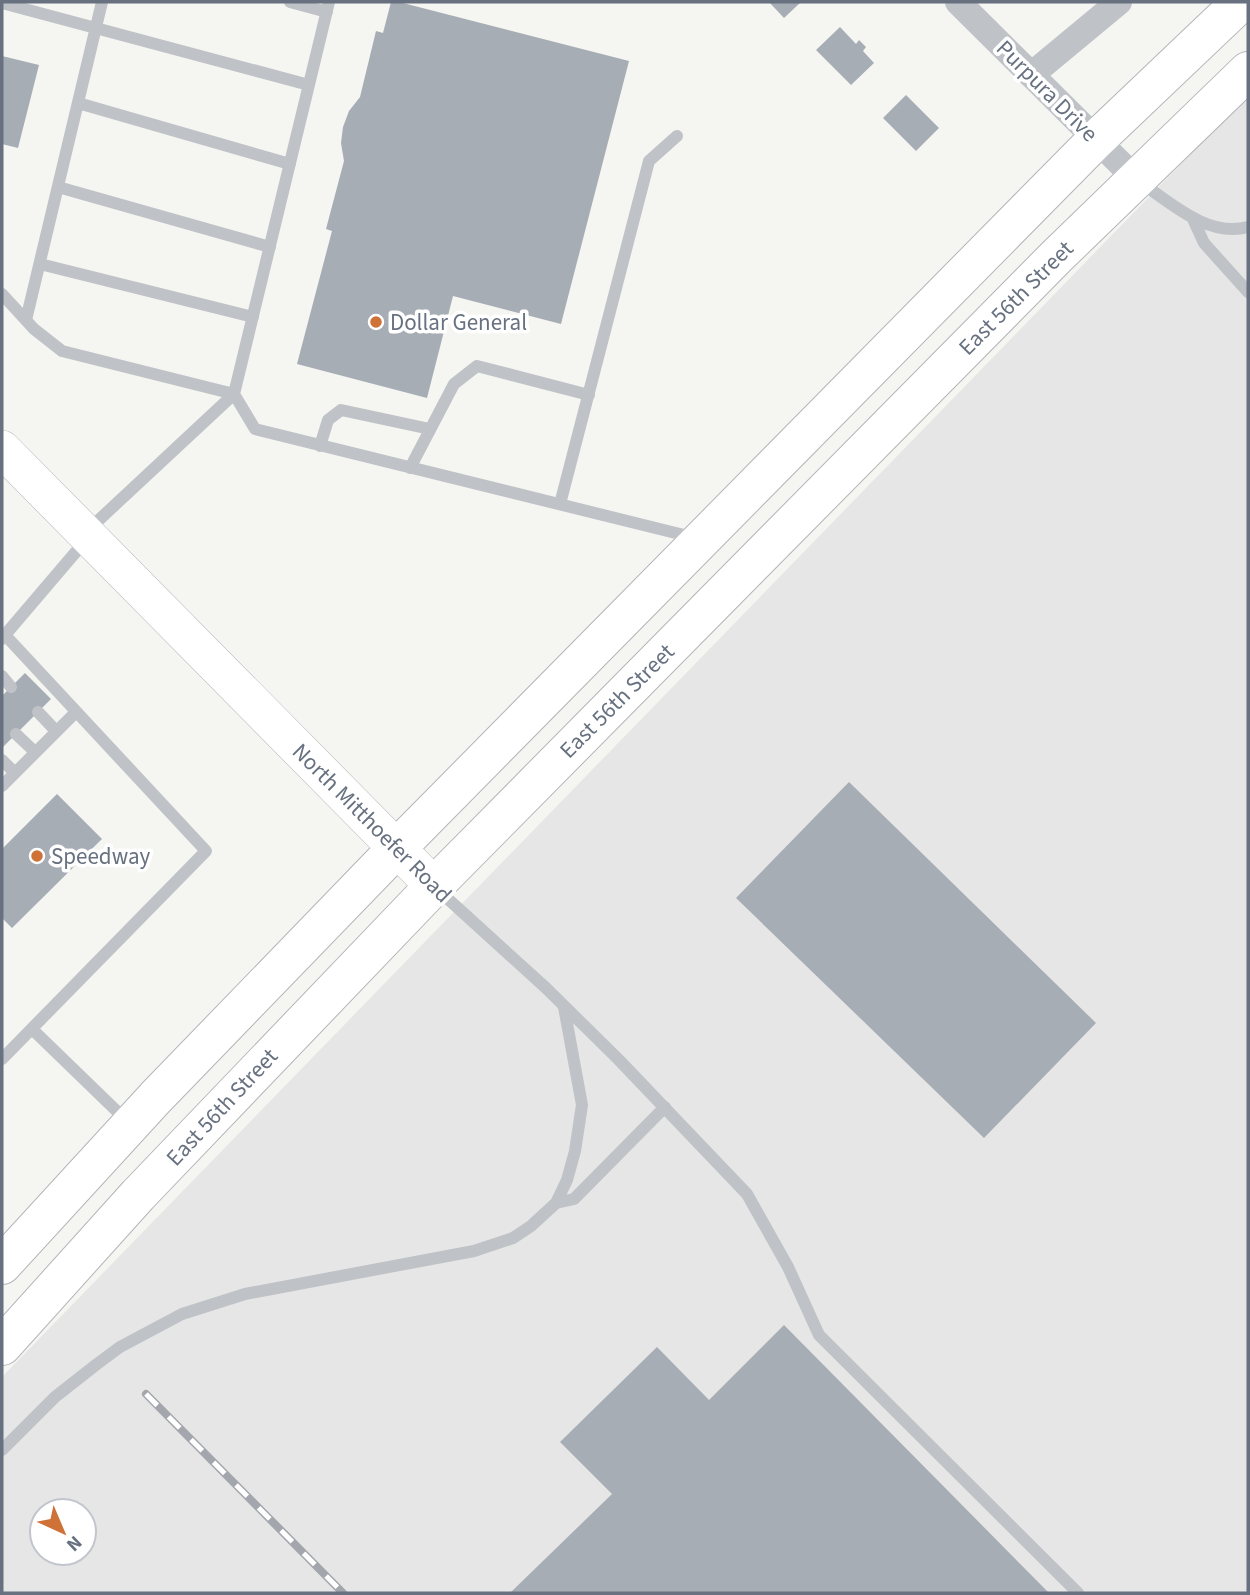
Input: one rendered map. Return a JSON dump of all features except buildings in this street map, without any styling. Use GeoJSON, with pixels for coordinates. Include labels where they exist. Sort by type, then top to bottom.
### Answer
{"type":"FeatureCollection","features":[{"type":"Feature","properties":{"kind":"main road"},"geometry":{"type":"LineString","coordinates":[[2,1265],[131,1125],[701,539],[1096,140],[1241,2]]}},
{"type":"Feature","properties":{"kind":"main road","name":"East 56th Street"},"geometry":{"type":"LineString","coordinates":[[2,1346],[138,1195],[434,886],[1057,256],[1248,71]]}},
{"type":"Feature","properties":{"kind":"street","name":"Purpura Drive"},"geometry":{"type":"LineString","coordinates":[[958,2],[1136,179]]}},
{"type":"Feature","properties":{"kind":"street"},"geometry":{"type":"LineString","coordinates":[[1031,75],[1119,2]]}},
{"type":"Feature","properties":{"kind":"street","name":"North Mitthoefer Road"},"geometry":{"type":"LineString","coordinates":[[2,449],[434,886]]}},
{"type":"Feature","properties":{"kind":"lane"},"geometry":{"type":"LineString","coordinates":[[26,320],[102,2]]}},
{"type":"Feature","properties":{"kind":"lane"},"geometry":{"type":"LineString","coordinates":[[3,1054],[32,1029],[205,852],[3,637],[86,535],[234,394],[328,7],[290,2]]}},
{"type":"Feature","properties":{"kind":"lane"},"geometry":{"type":"LineString","coordinates":[[2,3],[309,85]]}},
{"type":"Feature","properties":{"kind":"lane"},"geometry":{"type":"LineString","coordinates":[[78,103],[290,164]]}},
{"type":"Feature","properties":{"kind":"lane"},"geometry":{"type":"LineString","coordinates":[[560,505],[649,161],[677,136]]}},
{"type":"Feature","properties":{"kind":"lane"},"geometry":{"type":"LineString","coordinates":[[1136,179],[1193,219],[1216,228],[1248,228]]}},
{"type":"Feature","properties":{"kind":"lane"},"geometry":{"type":"LineString","coordinates":[[58,187],[270,247]]}},
{"type":"Feature","properties":{"kind":"lane"},"geometry":{"type":"LineString","coordinates":[[1193,219],[1204,243],[1248,292]]}},
{"type":"Feature","properties":{"kind":"lane"},"geometry":{"type":"LineString","coordinates":[[40,264],[253,317]]}},
{"type":"Feature","properties":{"kind":"lane"},"geometry":{"type":"LineString","coordinates":[[2,294],[26,320],[62,351],[234,394],[254,429],[701,539]]}},
{"type":"Feature","properties":{"kind":"lane"},"geometry":{"type":"LineString","coordinates":[[410,468],[454,384],[477,366],[589,394]]}},
{"type":"Feature","properties":{"kind":"lane"},"geometry":{"type":"LineString","coordinates":[[320,446],[328,419],[341,410],[430,429]]}},
{"type":"Feature","properties":{"kind":"lane"},"geometry":{"type":"LineString","coordinates":[[2,676],[11,687]]}},
{"type":"Feature","properties":{"kind":"lane"},"geometry":{"type":"LineString","coordinates":[[38,712],[56,732]]}},
{"type":"Feature","properties":{"kind":"lane"},"geometry":{"type":"LineString","coordinates":[[2,786],[76,712]]}},
{"type":"Feature","properties":{"kind":"lane"},"geometry":{"type":"LineString","coordinates":[[16,734],[35,752]]}},
{"type":"Feature","properties":{"kind":"lane"},"geometry":{"type":"LineString","coordinates":[[2,760],[15,773]]}},
{"type":"Feature","properties":{"kind":"lane","name":"North Mitthoefer Road"},"geometry":{"type":"LineString","coordinates":[[434,886],[564,1006],[747,1194],[788,1267],[819,1335],[1078,1593]]}},
{"type":"Feature","properties":{"kind":"lane"},"geometry":{"type":"LineString","coordinates":[[2,1450],[55,1397],[97,1364],[130,1341],[182,1314],[244,1294],[474,1251],[513,1238],[531,1226],[556,1203],[567,1180],[582,1105],[564,1006]]}},
{"type":"Feature","properties":{"kind":"lane"},"geometry":{"type":"LineString","coordinates":[[32,1029],[131,1125]]}},
{"type":"Feature","properties":{"kind":"lane"},"geometry":{"type":"LineString","coordinates":[[556,1203],[574,1199],[664,1107]]}},
{"type":"Feature","properties":{"kind":"shaded area"},"geometry":{"type":"Polygon","coordinates":[[[1248,95],[1248,1593],[2,1593],[2,1377],[1248,95]]]}},
{"type":"Feature","properties":{"kind":"railway"},"geometry":{"type":"LineString","coordinates":[[146,1394],[343,1593]]}},
{"type":"Feature","properties":{"kind":"place","name":"Dollar General"},"geometry":{"type":"Point","coordinates":[376,322]}},
{"type":"Feature","properties":{"kind":"place","name":"Speedway"},"geometry":{"type":"Point","coordinates":[37,856]}}]}
